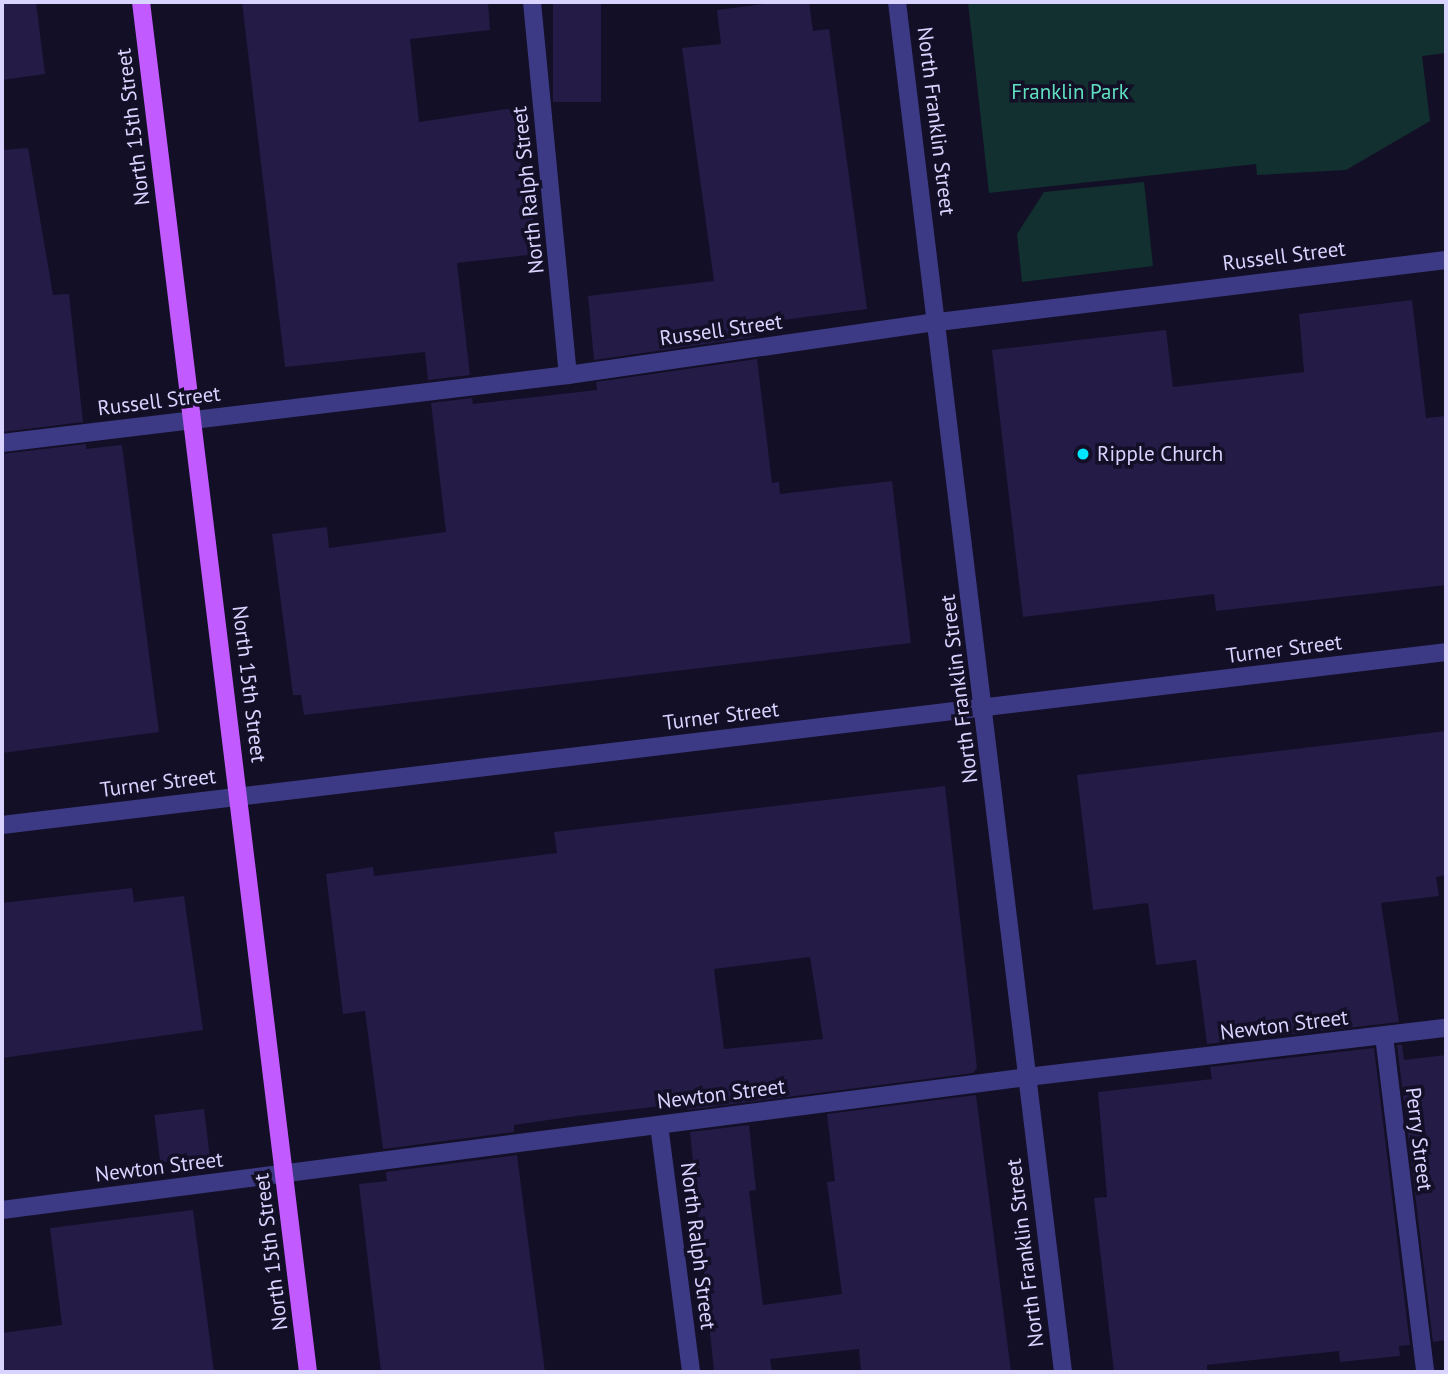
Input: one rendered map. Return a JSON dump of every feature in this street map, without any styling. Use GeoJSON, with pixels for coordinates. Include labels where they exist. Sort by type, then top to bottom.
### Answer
{"type":"FeatureCollection","features":[{"type":"Feature","properties":{"kind":"main road","name":"North 15th Street"},"geometry":{"type":"LineString","coordinates":[[141,2],[241,797],[308,1372]]}},
{"type":"Feature","properties":{"kind":"street","name":"North Ralph Street"},"geometry":{"type":"LineString","coordinates":[[532,2],[568,375]]}},
{"type":"Feature","properties":{"kind":"street","name":"North Franklin Street"},"geometry":{"type":"LineString","coordinates":[[897,2],[938,322],[1063,1372]]}},
{"type":"Feature","properties":{"kind":"street","name":"Russell Street"},"geometry":{"type":"LineString","coordinates":[[2,443],[568,375],[938,322],[1446,260]]}},
{"type":"Feature","properties":{"kind":"street","name":"Turner Street"},"geometry":{"type":"LineString","coordinates":[[2,825],[1446,652]]}},
{"type":"Feature","properties":{"kind":"street","name":"Newton Street"},"geometry":{"type":"LineString","coordinates":[[2,1210],[1027,1077],[1446,1028]]}},
{"type":"Feature","properties":{"kind":"street","name":"Perry Street"},"geometry":{"type":"LineString","coordinates":[[1384,1036],[1425,1372]]}},
{"type":"Feature","properties":{"kind":"street","name":"North Ralph Street"},"geometry":{"type":"LineString","coordinates":[[659,1125],[691,1372]]}},
{"type":"Feature","properties":{"kind":"green space","name":"Franklin Park"},"geometry":{"type":"Polygon","coordinates":[[[968,2],[1446,2],[1446,53],[1422,56],[1430,121],[1346,170],[1257,175],[1256,164],[989,193],[968,2]]]}},
{"type":"Feature","properties":{"kind":"green space"},"geometry":{"type":"Polygon","coordinates":[[[1144,182],[1153,266],[1022,282],[1017,234],[1044,192],[1144,182]]]}},
{"type":"Feature","properties":{"kind":"building"},"geometry":{"type":"Polygon","coordinates":[[[2,2],[36,2],[45,74],[2,80],[2,2]]]}},
{"type":"Feature","properties":{"kind":"building"},"geometry":{"type":"Polygon","coordinates":[[[242,2],[488,2],[490,30],[410,39],[419,122],[513,108],[524,187],[530,186],[537,254],[457,263],[470,375],[428,380],[425,352],[285,367],[242,2]]]}},
{"type":"Feature","properties":{"kind":"building"},"geometry":{"type":"Polygon","coordinates":[[[553,2],[601,2],[601,102],[553,102],[553,2]]]}},
{"type":"Feature","properties":{"kind":"building"},"geometry":{"type":"Polygon","coordinates":[[[780,2],[809,2],[813,31],[829,29],[867,309],[752,324],[754,337],[594,360],[588,296],[714,281],[682,48],[721,44],[717,10],[780,2]]]}},
{"type":"Feature","properties":{"kind":"building"},"geometry":{"type":"Polygon","coordinates":[[[28,148],[53,295],[69,294],[83,422],[2,432],[2,150],[28,148]]]}},
{"type":"Feature","properties":{"kind":"building"},"geometry":{"type":"Polygon","coordinates":[[[1412,300],[1426,418],[1446,416],[1446,585],[1216,611],[1214,594],[1023,617],[992,350],[1166,330],[1173,387],[1304,372],[1299,314],[1412,300]]]}},
{"type":"Feature","properties":{"kind":"building"},"geometry":{"type":"Polygon","coordinates":[[[757,359],[772,483],[779,482],[780,494],[892,481],[911,643],[304,715],[301,695],[293,695],[272,534],[327,527],[329,548],[446,532],[431,403],[472,398],[473,404],[597,390],[596,382],[757,359]]]}},
{"type":"Feature","properties":{"kind":"building"},"geometry":{"type":"Polygon","coordinates":[[[86,444],[86,449],[122,445],[159,732],[2,753],[2,454],[86,444]]]}},
{"type":"Feature","properties":{"kind":"building"},"geometry":{"type":"Polygon","coordinates":[[[1446,731],[1446,875],[1436,877],[1439,896],[1381,903],[1399,1022],[1207,1044],[1196,960],[1156,965],[1148,903],[1093,910],[1077,775],[1446,731]]]}},
{"type":"Feature","properties":{"kind":"building"},"geometry":{"type":"Polygon","coordinates":[[[945,786],[977,1068],[973,1073],[687,1110],[687,1103],[576,1116],[514,1125],[514,1132],[383,1149],[365,1011],[343,1014],[326,874],[373,867],[374,876],[557,853],[554,832],[945,786]],[[810,957],[714,969],[724,1049],[823,1039],[810,957]]]}},
{"type":"Feature","properties":{"kind":"building"},"geometry":{"type":"Polygon","coordinates":[[[132,888],[134,902],[184,896],[203,1030],[2,1058],[2,903],[132,888]]]}},
{"type":"Feature","properties":{"kind":"building"},"geometry":{"type":"Polygon","coordinates":[[[1397,1045],[1402,1045],[1404,1060],[1446,1055],[1446,1340],[1433,1342],[1397,1045]]]}},
{"type":"Feature","properties":{"kind":"building"},"geometry":{"type":"Polygon","coordinates":[[[1374,1048],[1410,1345],[1399,1346],[1400,1356],[1340,1362],[1339,1351],[1207,1365],[1207,1372],[1114,1372],[1094,1198],[1107,1197],[1098,1092],[1212,1079],[1210,1067],[1374,1048]]]}},
{"type":"Feature","properties":{"kind":"building"},"geometry":{"type":"Polygon","coordinates":[[[976,1095],[1011,1372],[861,1372],[859,1349],[770,1359],[772,1372],[714,1372],[690,1132],[749,1125],[756,1190],[749,1191],[763,1305],[842,1294],[827,1182],[835,1181],[827,1114],[976,1095]]]}},
{"type":"Feature","properties":{"kind":"building"},"geometry":{"type":"Polygon","coordinates":[[[204,1109],[210,1157],[160,1163],[154,1115],[204,1109]]]}},
{"type":"Feature","properties":{"kind":"building"},"geometry":{"type":"Polygon","coordinates":[[[517,1155],[545,1372],[381,1372],[359,1184],[387,1181],[386,1172],[517,1155]]]}},
{"type":"Feature","properties":{"kind":"building"},"geometry":{"type":"Polygon","coordinates":[[[193,1210],[214,1372],[2,1372],[2,1333],[62,1325],[50,1228],[193,1210]]]}},
{"type":"Feature","properties":{"kind":"place","name":"Ripple Church"},"geometry":{"type":"Point","coordinates":[1083,454]}}]}
